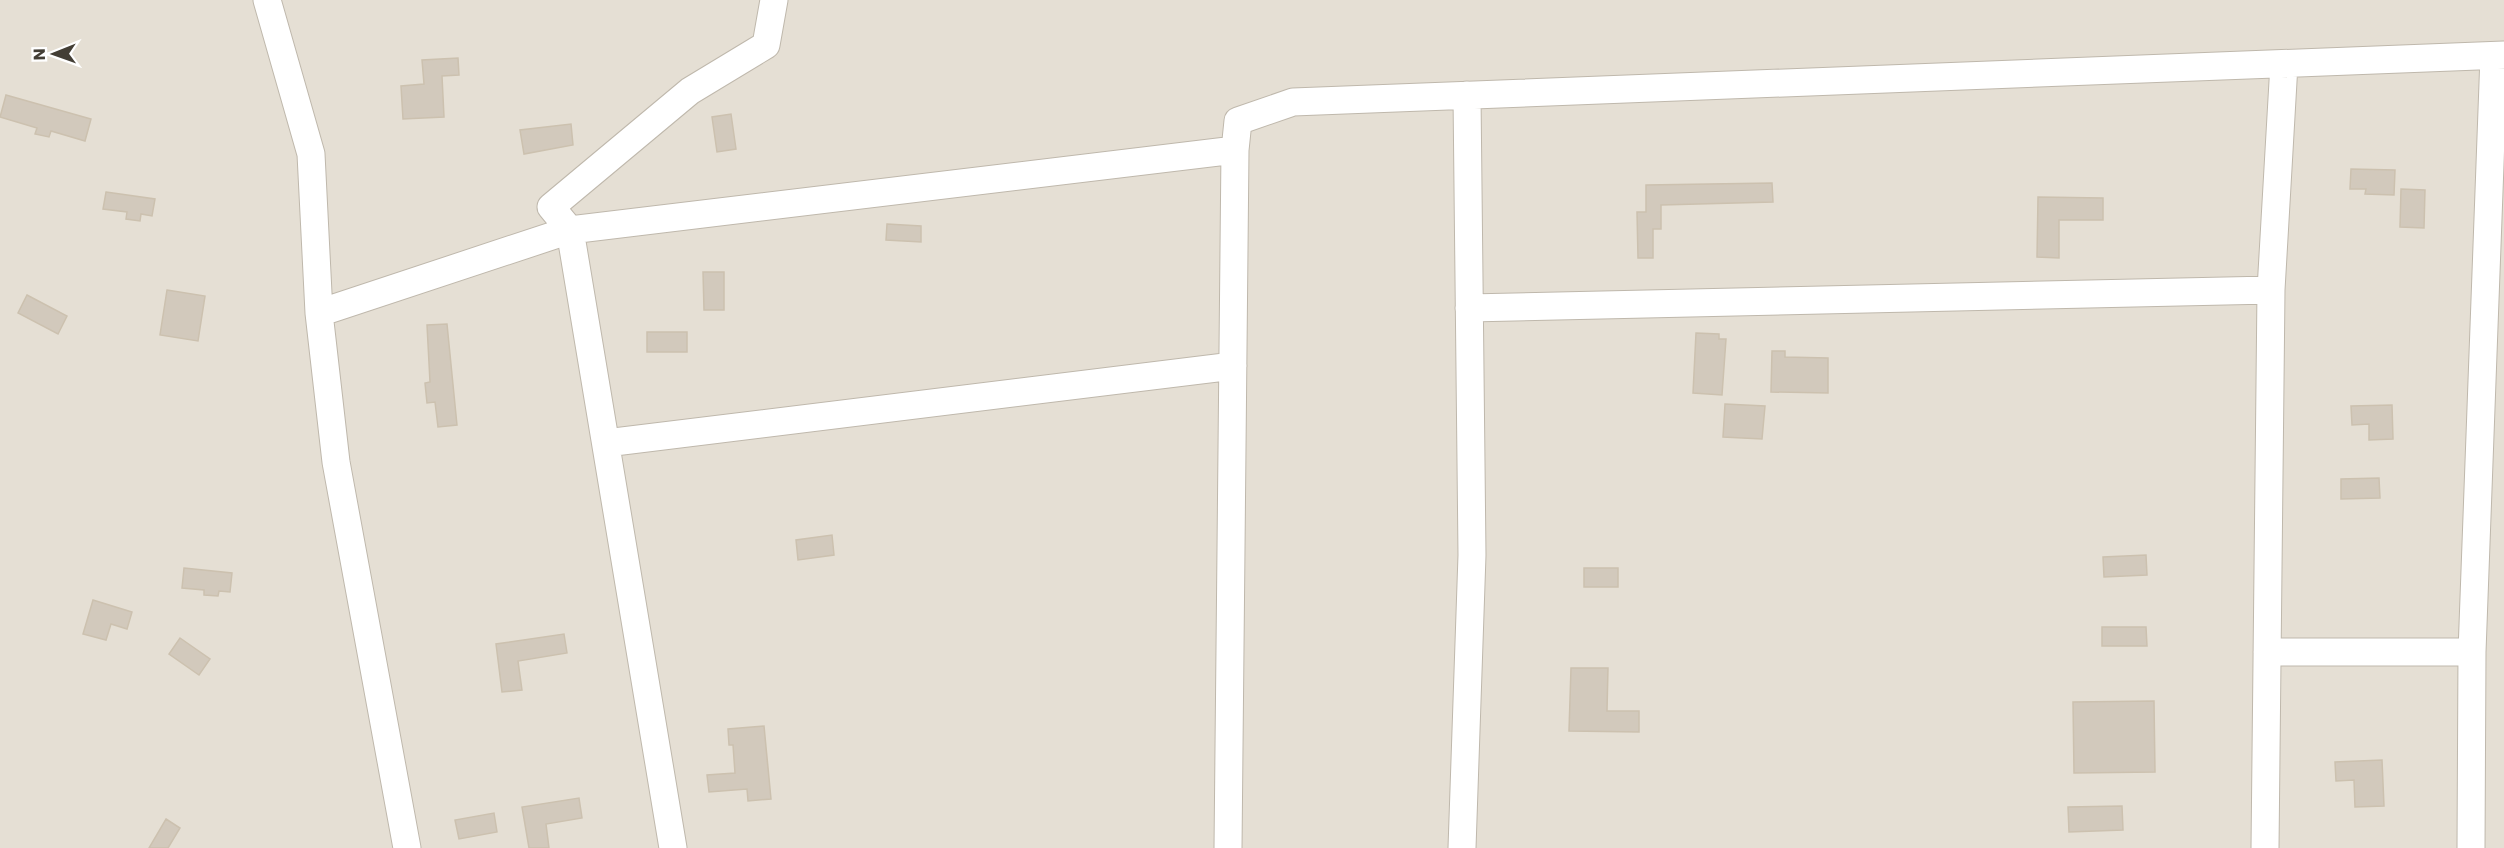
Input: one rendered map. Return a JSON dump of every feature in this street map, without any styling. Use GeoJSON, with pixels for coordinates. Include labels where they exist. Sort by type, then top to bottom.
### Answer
{"type":"FeatureCollection","features":[{"type":"Feature","properties":{"kind":"street"},"geometry":{"type":"LineString","coordinates":[[267,0],[311,154],[319,314],[336,462],[407,848]]}},
{"type":"Feature","properties":{"kind":"street"},"geometry":{"type":"LineString","coordinates":[[673,848],[570,230],[551,207],[690,91],[766,45],[774,0]]}},
{"type":"Feature","properties":{"kind":"street"},"geometry":{"type":"LineString","coordinates":[[1228,848],[1235,150],[1238,121],[1293,102],[2499,56],[2472,652],[2471,848]]}},
{"type":"Feature","properties":{"kind":"street"},"geometry":{"type":"LineString","coordinates":[[2265,848],[2271,290],[2284,64]]}},
{"type":"Feature","properties":{"kind":"street"},"geometry":{"type":"LineString","coordinates":[[1462,848],[1472,555],[1467,95]]}},
{"type":"Feature","properties":{"kind":"street"},"geometry":{"type":"LineString","coordinates":[[319,314],[570,230],[1235,150]]}},
{"type":"Feature","properties":{"kind":"street"},"geometry":{"type":"LineString","coordinates":[[1469,308],[2271,290]]}},
{"type":"Feature","properties":{"kind":"street"},"geometry":{"type":"LineString","coordinates":[[606,443],[1233,366]]}},
{"type":"Feature","properties":{"kind":"street"},"geometry":{"type":"LineString","coordinates":[[2267,652],[2472,652]]}},
{"type":"Feature","properties":{"kind":"shaded area"},"geometry":{"type":"Polygon","coordinates":[[[0,0],[2504,0],[2504,848],[0,848],[0,0]]]}},
{"type":"Feature","properties":{"kind":"building"},"geometry":{"type":"Polygon","coordinates":[[[458,58],[459,75],[442,76],[444,117],[403,119],[401,86],[424,84],[422,60],[458,58]]]}},
{"type":"Feature","properties":{"kind":"building"},"geometry":{"type":"Polygon","coordinates":[[[6,95],[91,119],[85,141],[51,131],[49,137],[35,134],[37,128],[0,117],[6,95]]]}},
{"type":"Feature","properties":{"kind":"building"},"geometry":{"type":"Polygon","coordinates":[[[731,114],[736,149],[717,152],[712,117],[731,114]]]}},
{"type":"Feature","properties":{"kind":"building"},"geometry":{"type":"Polygon","coordinates":[[[571,124],[573,145],[524,154],[520,130],[571,124]]]}},
{"type":"Feature","properties":{"kind":"building"},"geometry":{"type":"Polygon","coordinates":[[[2351,169],[2395,170],[2394,195],[2365,194],[2366,189],[2350,189],[2351,169]]]}},
{"type":"Feature","properties":{"kind":"building"},"geometry":{"type":"Polygon","coordinates":[[[1772,183],[1773,202],[1661,205],[1661,229],[1653,229],[1653,258],[1638,258],[1637,212],[1646,212],[1646,185],[1772,183]]]}},
{"type":"Feature","properties":{"kind":"building"},"geometry":{"type":"Polygon","coordinates":[[[2401,189],[2425,190],[2424,228],[2400,227],[2401,189]]]}},
{"type":"Feature","properties":{"kind":"building"},"geometry":{"type":"Polygon","coordinates":[[[106,192],[155,199],[152,216],[141,214],[140,221],[126,219],[127,212],[103,209],[106,192]]]}},
{"type":"Feature","properties":{"kind":"building"},"geometry":{"type":"Polygon","coordinates":[[[2038,197],[2103,198],[2103,220],[2059,220],[2059,258],[2037,257],[2038,197]]]}},
{"type":"Feature","properties":{"kind":"building"},"geometry":{"type":"Polygon","coordinates":[[[887,224],[921,226],[921,242],[886,240],[887,224]]]}},
{"type":"Feature","properties":{"kind":"building"},"geometry":{"type":"Polygon","coordinates":[[[703,272],[724,272],[724,310],[704,310],[703,272]]]}},
{"type":"Feature","properties":{"kind":"building"},"geometry":{"type":"Polygon","coordinates":[[[167,290],[205,296],[198,341],[160,335],[167,290]]]}},
{"type":"Feature","properties":{"kind":"building"},"geometry":{"type":"Polygon","coordinates":[[[27,295],[67,316],[58,334],[18,313],[27,295]]]}},
{"type":"Feature","properties":{"kind":"building"},"geometry":{"type":"Polygon","coordinates":[[[447,324],[457,425],[438,427],[435,402],[427,403],[425,383],[430,382],[427,325],[447,324]]]}},
{"type":"Feature","properties":{"kind":"building"},"geometry":{"type":"Polygon","coordinates":[[[647,332],[687,332],[687,352],[647,352],[647,332]]]}},
{"type":"Feature","properties":{"kind":"building"},"geometry":{"type":"Polygon","coordinates":[[[1696,333],[1719,334],[1719,339],[1726,339],[1722,395],[1693,393],[1696,333]]]}},
{"type":"Feature","properties":{"kind":"building"},"geometry":{"type":"Polygon","coordinates":[[[1772,351],[1785,351],[1785,357],[1828,358],[1828,393],[1771,392],[1772,351]]]}},
{"type":"Feature","properties":{"kind":"building"},"geometry":{"type":"Polygon","coordinates":[[[1725,404],[1765,406],[1762,439],[1723,437],[1725,404]]]}},
{"type":"Feature","properties":{"kind":"building"},"geometry":{"type":"Polygon","coordinates":[[[2392,405],[2393,439],[2369,440],[2369,424],[2352,425],[2351,406],[2392,405]]]}},
{"type":"Feature","properties":{"kind":"building"},"geometry":{"type":"Polygon","coordinates":[[[2379,478],[2380,498],[2341,499],[2341,479],[2379,478]]]}},
{"type":"Feature","properties":{"kind":"building"},"geometry":{"type":"Polygon","coordinates":[[[832,535],[834,555],[798,560],[796,540],[832,535]]]}},
{"type":"Feature","properties":{"kind":"building"},"geometry":{"type":"Polygon","coordinates":[[[2146,555],[2147,575],[2104,577],[2103,557],[2146,555]]]}},
{"type":"Feature","properties":{"kind":"building"},"geometry":{"type":"Polygon","coordinates":[[[184,568],[232,573],[230,592],[219,591],[218,596],[204,595],[204,590],[182,588],[184,568]]]}},
{"type":"Feature","properties":{"kind":"building"},"geometry":{"type":"Polygon","coordinates":[[[1584,568],[1618,568],[1618,587],[1584,587],[1584,568]]]}},
{"type":"Feature","properties":{"kind":"building"},"geometry":{"type":"Polygon","coordinates":[[[93,600],[132,612],[127,629],[111,624],[106,640],[83,634],[93,600]]]}},
{"type":"Feature","properties":{"kind":"building"},"geometry":{"type":"Polygon","coordinates":[[[2102,627],[2146,627],[2147,646],[2102,646],[2102,627]]]}},
{"type":"Feature","properties":{"kind":"building"},"geometry":{"type":"Polygon","coordinates":[[[564,634],[567,653],[518,661],[522,690],[502,692],[496,644],[564,634]]]}},
{"type":"Feature","properties":{"kind":"building"},"geometry":{"type":"Polygon","coordinates":[[[180,638],[210,659],[199,675],[169,654],[180,638]]]}},
{"type":"Feature","properties":{"kind":"building"},"geometry":{"type":"Polygon","coordinates":[[[1571,668],[1608,668],[1607,711],[1639,711],[1639,732],[1569,731],[1571,668]]]}},
{"type":"Feature","properties":{"kind":"building"},"geometry":{"type":"Polygon","coordinates":[[[2154,701],[2155,772],[2074,773],[2073,702],[2154,701]]]}},
{"type":"Feature","properties":{"kind":"building"},"geometry":{"type":"Polygon","coordinates":[[[764,726],[771,799],[748,801],[747,789],[709,792],[707,775],[735,773],[733,745],[729,745],[728,729],[764,726]]]}},
{"type":"Feature","properties":{"kind":"building"},"geometry":{"type":"Polygon","coordinates":[[[2382,760],[2384,806],[2355,807],[2354,780],[2336,781],[2335,762],[2382,760]]]}},
{"type":"Feature","properties":{"kind":"building"},"geometry":{"type":"Polygon","coordinates":[[[579,798],[582,818],[546,824],[549,848],[529,848],[522,807],[579,798]]]}},
{"type":"Feature","properties":{"kind":"building"},"geometry":{"type":"Polygon","coordinates":[[[2122,806],[2123,830],[2069,832],[2068,807],[2122,806]]]}},
{"type":"Feature","properties":{"kind":"building"},"geometry":{"type":"Polygon","coordinates":[[[494,813],[497,832],[459,839],[455,820],[494,813]]]}},
{"type":"Feature","properties":{"kind":"building"},"geometry":{"type":"Polygon","coordinates":[[[166,819],[180,828],[168,848],[149,848],[166,819]]]}}]}
